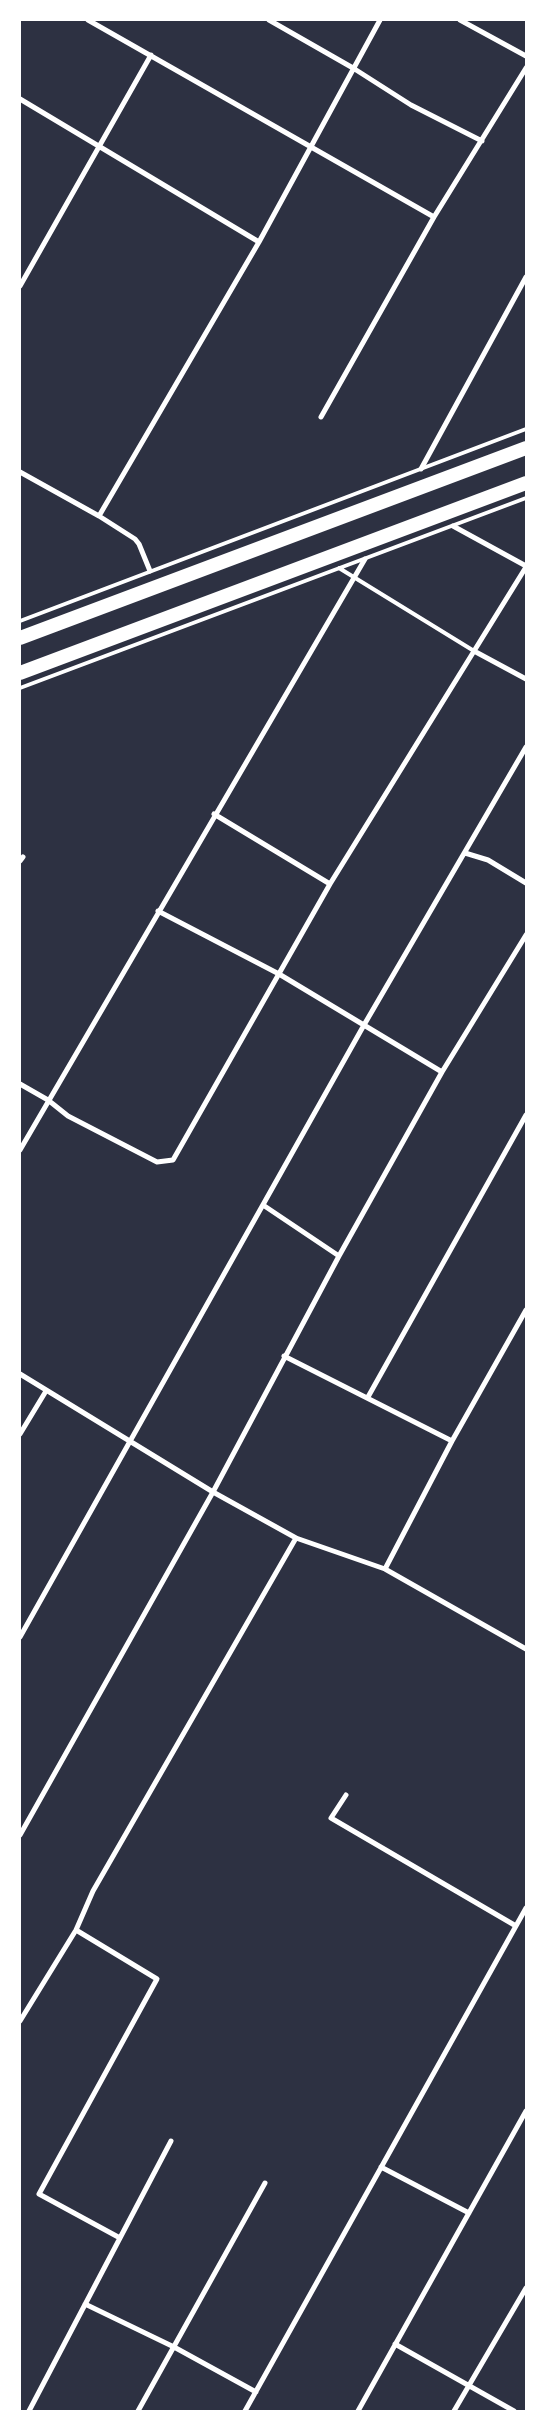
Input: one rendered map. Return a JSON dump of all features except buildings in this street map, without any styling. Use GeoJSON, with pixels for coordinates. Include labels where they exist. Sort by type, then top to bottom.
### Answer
{"type":"FeatureCollection","features":[{"type":"Feature","properties":{"kind":"highway"},"geometry":{"type":"LineString","coordinates":[[20,638],[526,448]]}},
{"type":"Feature","properties":{"kind":"highway"},"geometry":{"type":"LineString","coordinates":[[20,673],[526,483]]}},
{"type":"Feature","properties":{"kind":"street"},"geometry":{"type":"LineString","coordinates":[[88,20],[434,217]]}},
{"type":"Feature","properties":{"kind":"street"},"geometry":{"type":"LineString","coordinates":[[270,20],[353,68],[411,105],[482,141]]}},
{"type":"Feature","properties":{"kind":"street"},"geometry":{"type":"LineString","coordinates":[[99,516],[258,242],[380,20]]}},
{"type":"Feature","properties":{"kind":"street"},"geometry":{"type":"LineString","coordinates":[[460,20],[526,56]]}},
{"type":"Feature","properties":{"kind":"street"},"geometry":{"type":"LineString","coordinates":[[20,286],[151,55]]}},
{"type":"Feature","properties":{"kind":"street"},"geometry":{"type":"LineString","coordinates":[[321,417],[434,217],[526,68]]}},
{"type":"Feature","properties":{"kind":"street"},"geometry":{"type":"LineString","coordinates":[[20,99],[258,242]]}},
{"type":"Feature","properties":{"kind":"street"},"geometry":{"type":"LineString","coordinates":[[421,469],[526,277]]}},
{"type":"Feature","properties":{"kind":"street"},"geometry":{"type":"LineString","coordinates":[[20,472],[99,516],[134,539],[139,544],[150,571]]}},
{"type":"Feature","properties":{"kind":"street"},"geometry":{"type":"LineString","coordinates":[[20,1084],[48,1100],[68,1116],[157,1162],[173,1160],[330,884],[526,566],[453,526]]}},
{"type":"Feature","properties":{"kind":"street"},"geometry":{"type":"LineString","coordinates":[[20,1150],[214,814],[365,559]]}},
{"type":"Feature","properties":{"kind":"street"},"geometry":{"type":"LineString","coordinates":[[474,651],[526,679]]}},
{"type":"Feature","properties":{"kind":"street"},"geometry":{"type":"LineString","coordinates":[[20,1636],[364,1025],[526,747]]}},
{"type":"Feature","properties":{"kind":"street"},"geometry":{"type":"LineString","coordinates":[[214,814],[330,884]]}},
{"type":"Feature","properties":{"kind":"street"},"geometry":{"type":"LineString","coordinates":[[465,854],[488,860],[526,883]]}},
{"type":"Feature","properties":{"kind":"street"},"geometry":{"type":"LineString","coordinates":[[158,911],[279,974],[442,1072]]}},
{"type":"Feature","properties":{"kind":"street"},"geometry":{"type":"LineString","coordinates":[[20,1835],[212,1492],[284,1356],[442,1072],[526,935]]}},
{"type":"Feature","properties":{"kind":"street"},"geometry":{"type":"LineString","coordinates":[[368,1398],[526,1115]]}},
{"type":"Feature","properties":{"kind":"street"},"geometry":{"type":"LineString","coordinates":[[263,1205],[339,1256]]}},
{"type":"Feature","properties":{"kind":"street"},"geometry":{"type":"LineString","coordinates":[[385,1569],[452,1441],[526,1310]]}},
{"type":"Feature","properties":{"kind":"street"},"geometry":{"type":"LineString","coordinates":[[284,1356],[452,1441]]}},
{"type":"Feature","properties":{"kind":"street"},"geometry":{"type":"LineString","coordinates":[[20,1374],[212,1492],[296,1538],[385,1569],[526,1649]]}},
{"type":"Feature","properties":{"kind":"street"},"geometry":{"type":"LineString","coordinates":[[20,1434],[46,1391]]}},
{"type":"Feature","properties":{"kind":"street"},"geometry":{"type":"LineString","coordinates":[[20,2021],[76,1930],[93,1891],[296,1538]]}},
{"type":"Feature","properties":{"kind":"street"},"geometry":{"type":"LineString","coordinates":[[346,1795],[331,1818],[516,1926]]}},
{"type":"Feature","properties":{"kind":"street"},"geometry":{"type":"LineString","coordinates":[[245,2411],[526,1908]]}},
{"type":"Feature","properties":{"kind":"street"},"geometry":{"type":"LineString","coordinates":[[76,1930],[157,1979],[39,2194],[120,2238]]}},
{"type":"Feature","properties":{"kind":"street"},"geometry":{"type":"LineString","coordinates":[[358,2411],[526,2111]]}},
{"type":"Feature","properties":{"kind":"street"},"geometry":{"type":"LineString","coordinates":[[29,2411],[171,2140]]}},
{"type":"Feature","properties":{"kind":"street"},"geometry":{"type":"LineString","coordinates":[[381,2167],[469,2213]]}},
{"type":"Feature","properties":{"kind":"street"},"geometry":{"type":"LineString","coordinates":[[138,2411],[265,2183]]}},
{"type":"Feature","properties":{"kind":"street"},"geometry":{"type":"LineString","coordinates":[[454,2411],[526,2288]]}},
{"type":"Feature","properties":{"kind":"street"},"geometry":{"type":"LineString","coordinates":[[86,2304],[174,2347],[256,2392]]}},
{"type":"Feature","properties":{"kind":"street"},"geometry":{"type":"LineString","coordinates":[[396,2344],[514,2411]]}},
{"type":"Feature","properties":{"kind":"lane"},"geometry":{"type":"LineString","coordinates":[[20,621],[526,429]]}},
{"type":"Feature","properties":{"kind":"lane"},"geometry":{"type":"LineString","coordinates":[[20,688],[526,498]]}},
{"type":"Feature","properties":{"kind":"lane"},"geometry":{"type":"LineString","coordinates":[[339,568],[474,651]]}}]}
